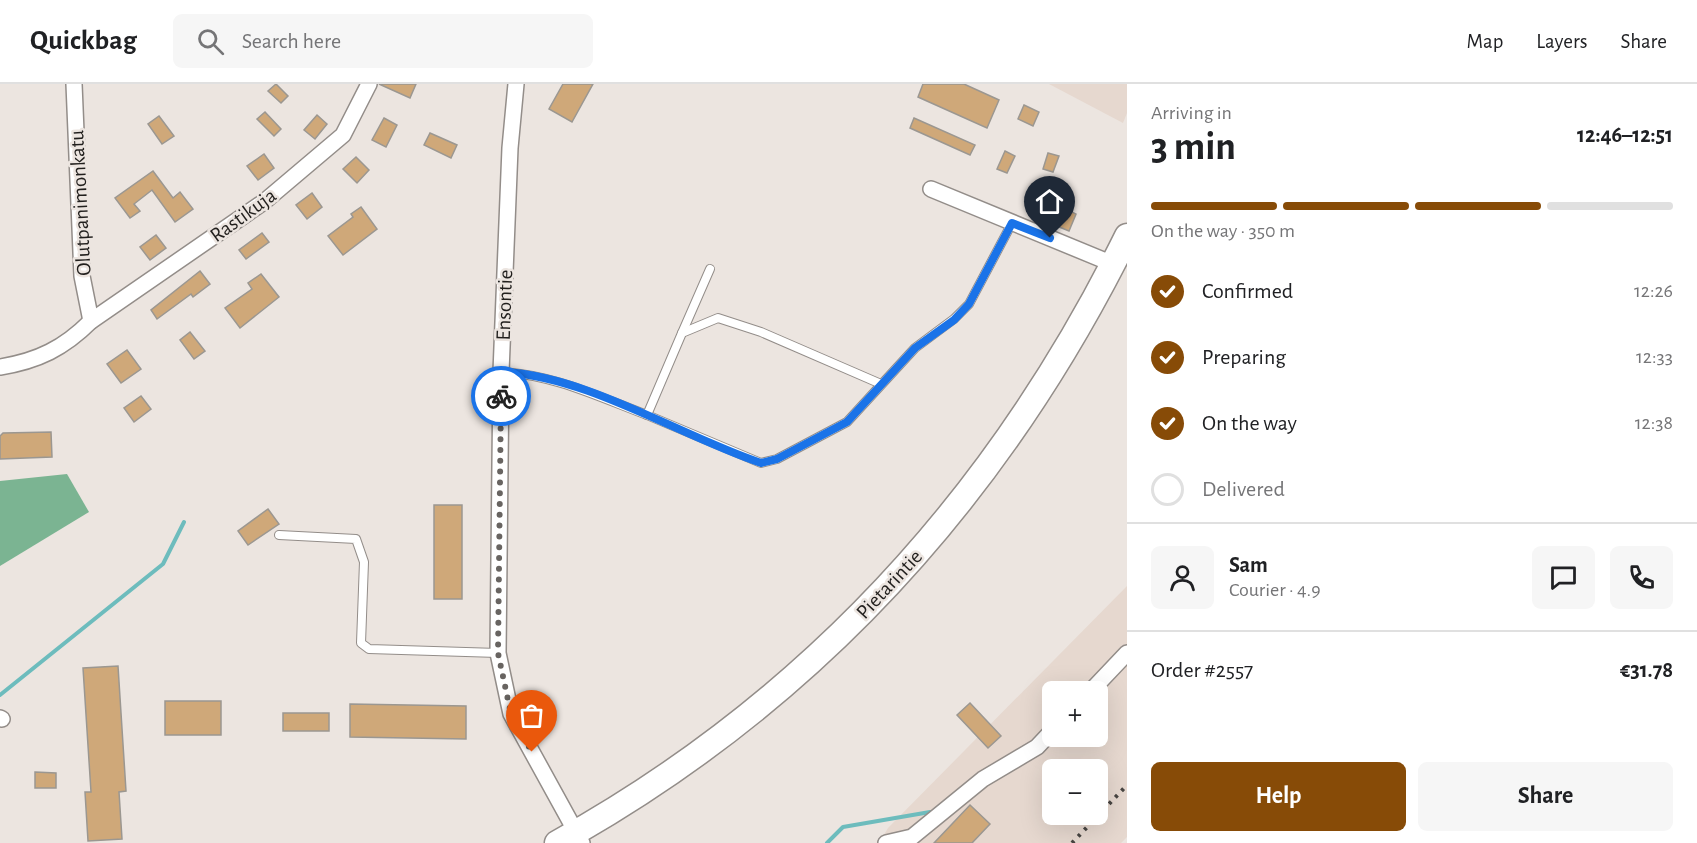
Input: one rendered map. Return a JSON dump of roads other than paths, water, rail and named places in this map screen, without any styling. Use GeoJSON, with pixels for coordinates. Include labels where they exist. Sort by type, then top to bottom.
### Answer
{"type":"FeatureCollection","features":[{"type":"Feature","properties":{"kind":"main road","name":"Pietarintie"},"geometry":{"type":"LineString","coordinates":[[571,840],[780,689],[881,596],[940,529],[980,477],[1059,360],[1127,236]]}},
{"type":"Feature","properties":{"kind":"street"},"geometry":{"type":"LineString","coordinates":[[74,90],[88,84]]}},
{"type":"Feature","properties":{"kind":"street","name":"Rastikuja"},"geometry":{"type":"LineString","coordinates":[[0,367],[45,356],[72,339],[91,321],[265,201],[343,135],[369,84]]}},
{"type":"Feature","properties":{"kind":"street","name":"Ensontie"},"geometry":{"type":"LineString","coordinates":[[516,84],[510,148],[501,372],[498,653],[511,714],[571,840]]}},
{"type":"Feature","properties":{"kind":"street","name":"Olutpanimonkatu"},"geometry":{"type":"LineString","coordinates":[[74,90],[82,276],[91,321]]}},
{"type":"Feature","properties":{"kind":"street"},"geometry":{"type":"LineString","coordinates":[[931,189],[1113,264]]}},
{"type":"Feature","properties":{"kind":"street"},"geometry":{"type":"LineString","coordinates":[[1100,681],[1127,653]]}},
{"type":"Feature","properties":{"kind":"street"},"geometry":{"type":"LineString","coordinates":[[886,843],[912,837],[983,779],[1037,747],[1042,742]]}},
{"type":"Feature","properties":{"kind":"lane"},"geometry":{"type":"LineString","coordinates":[[501,372],[525,373],[562,383],[761,463],[777,459],[836,429],[852,417],[915,348],[954,320],[969,304],[1012,223]]}},
{"type":"Feature","properties":{"kind":"lane"},"geometry":{"type":"LineString","coordinates":[[647,416],[710,269]]}},
{"type":"Feature","properties":{"kind":"lane"},"geometry":{"type":"LineString","coordinates":[[682,333],[709,321],[727,319],[881,384]]}},
{"type":"Feature","properties":{"kind":"lane"},"geometry":{"type":"LineString","coordinates":[[279,535],[356,539],[364,562],[361,643],[369,649],[498,653]]}},
{"type":"Feature","properties":{"kind":"waterway"},"geometry":{"type":"LineString","coordinates":[[0,695],[163,564],[184,522]]}},
{"type":"Feature","properties":{"kind":"waterway"},"geometry":{"type":"LineString","coordinates":[[827,843],[843,827],[930,812]]}},
{"type":"Feature","properties":{"kind":"railway"},"geometry":{"type":"LineString","coordinates":[[1072,843],[1127,785]]}}]}
